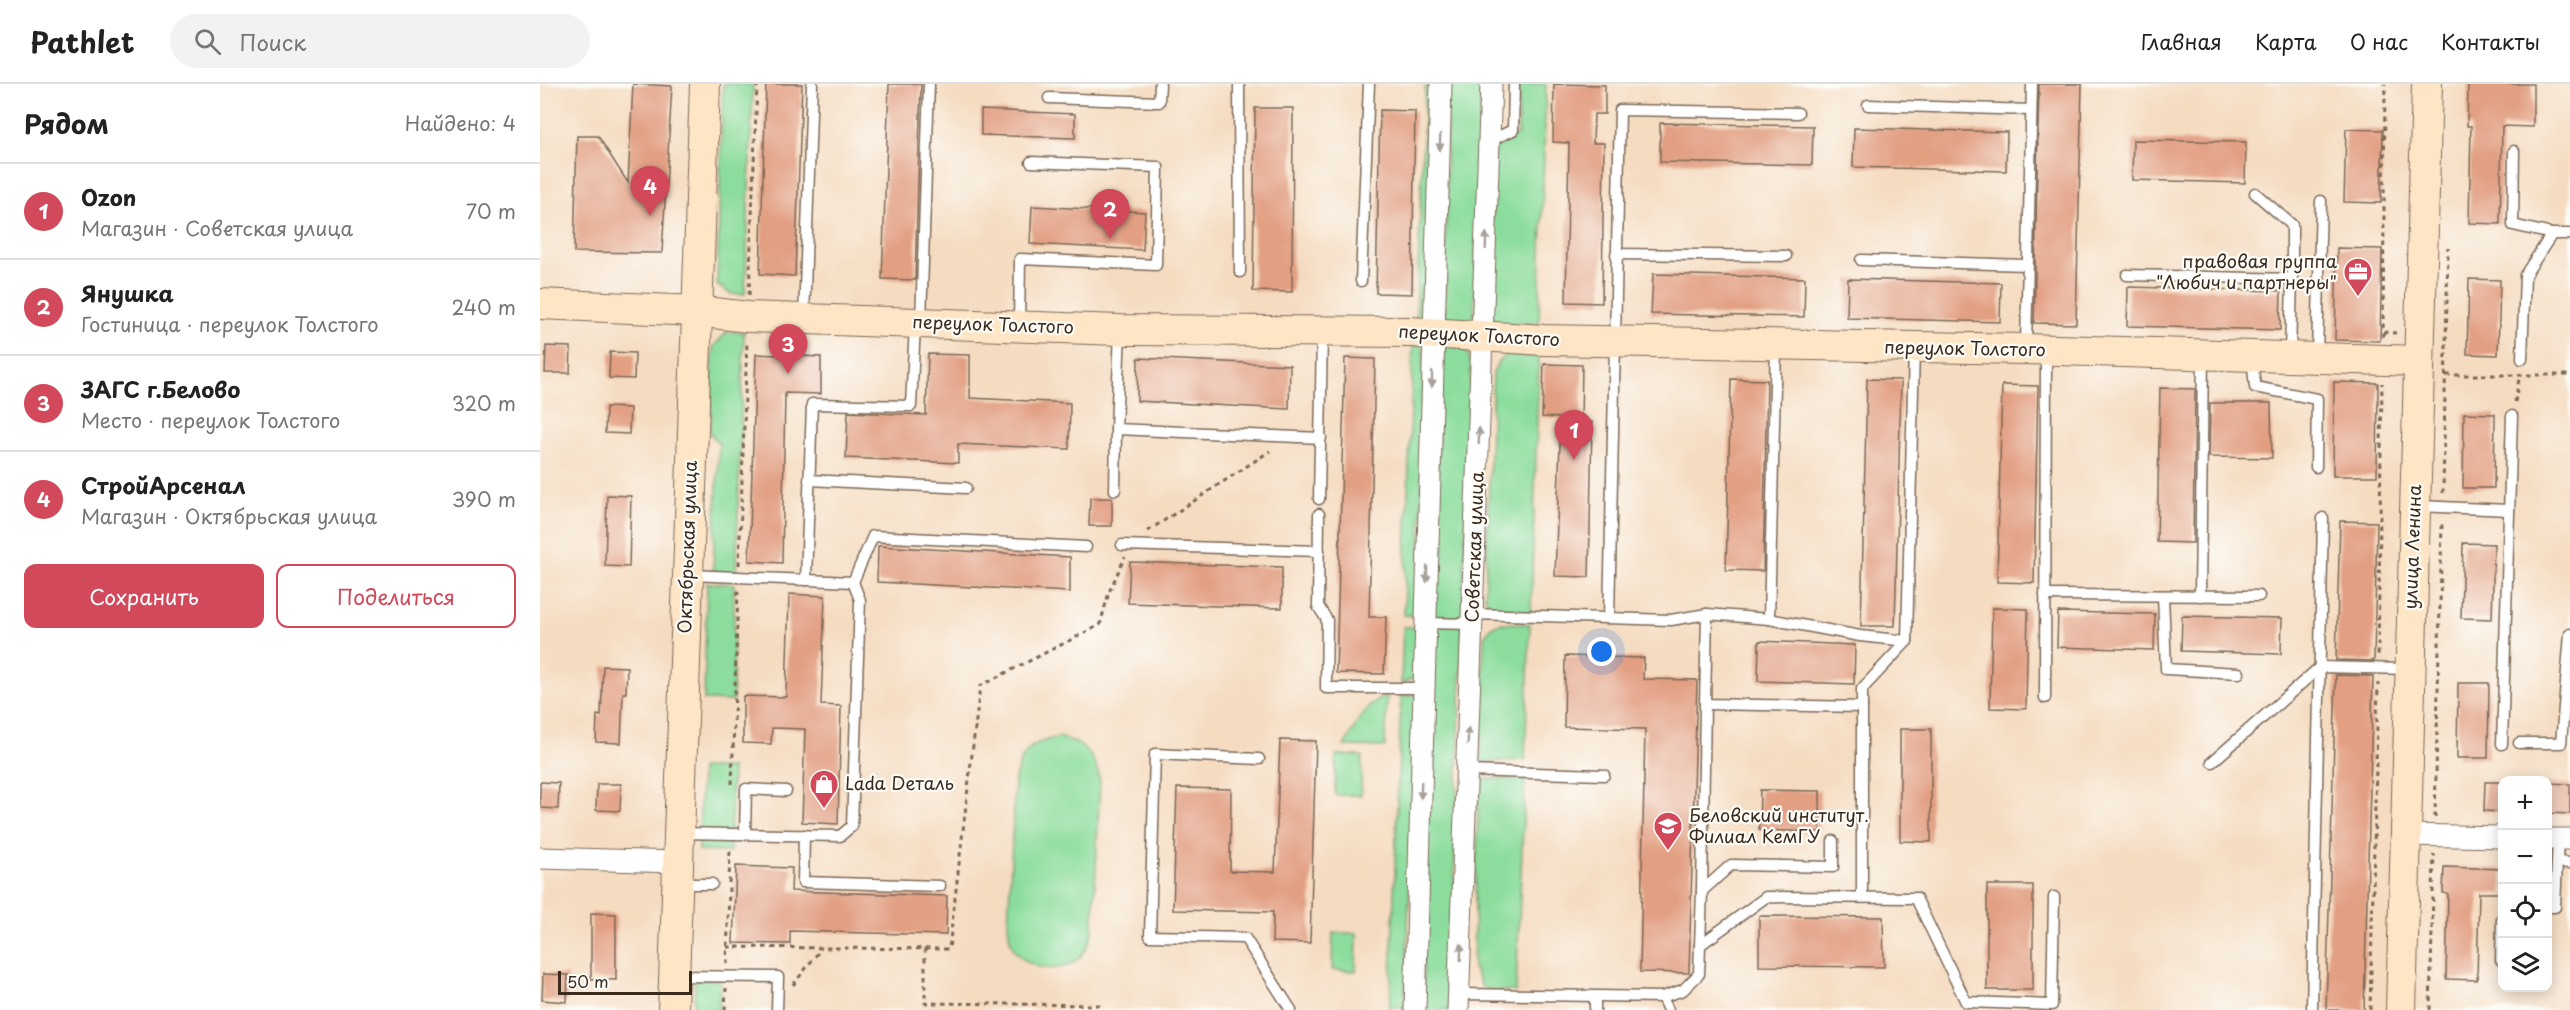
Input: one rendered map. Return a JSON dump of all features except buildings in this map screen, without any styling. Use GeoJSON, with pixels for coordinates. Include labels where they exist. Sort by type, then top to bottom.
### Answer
{"type":"FeatureCollection","features":[{"type":"Feature","properties":{"kind":"street","name":"Октябрьская улица"},"geometry":{"type":"LineString","coordinates":[[673,1010],[705,84]]}},
{"type":"Feature","properties":{"kind":"street"},"geometry":{"type":"LineString","coordinates":[[1415,1010],[1441,84]]}},
{"type":"Feature","properties":{"kind":"street","name":"Советская улица"},"geometry":{"type":"LineString","coordinates":[[1459,1002],[1491,84]]}},
{"type":"Feature","properties":{"kind":"street","name":"улица Ленина"},"geometry":{"type":"LineString","coordinates":[[2401,1010],[2421,835],[2410,669],[2428,506],[2419,361],[2427,84]]}},
{"type":"Feature","properties":{"kind":"street","name":"переулок Толстого"},"geometry":{"type":"LineString","coordinates":[[540,304],[696,311],[748,317],[1120,330],[1410,332],[1482,338],[1776,346],[2036,349],[2419,361]]}},
{"type":"Feature","properties":{"kind":"street"},"geometry":{"type":"LineString","coordinates":[[2421,835],[2498,837]]}},
{"type":"Feature","properties":{"kind":"street"},"geometry":{"type":"LineString","coordinates":[[540,858],[677,860]]}},
{"type":"Feature","properties":{"kind":"lane"},"geometry":{"type":"LineString","coordinates":[[796,348],[800,318],[812,84]]}},
{"type":"Feature","properties":{"kind":"lane"},"geometry":{"type":"LineString","coordinates":[[806,580],[812,404],[911,406],[918,323],[929,84]]}},
{"type":"Feature","properties":{"kind":"lane"},"geometry":{"type":"LineString","coordinates":[[1049,98],[1160,102],[1160,84]]}},
{"type":"Feature","properties":{"kind":"lane"},"geometry":{"type":"LineString","coordinates":[[1239,84],[1240,272]]}},
{"type":"Feature","properties":{"kind":"lane"},"geometry":{"type":"LineString","coordinates":[[1361,281],[1369,84]]}},
{"type":"Feature","properties":{"kind":"lane"},"geometry":{"type":"LineString","coordinates":[[1489,141],[1513,130],[1514,84]]}},
{"type":"Feature","properties":{"kind":"lane"},"geometry":{"type":"LineString","coordinates":[[2032,84],[2027,265],[2036,349],[2045,595],[2044,698]]}},
{"type":"Feature","properties":{"kind":"lane"},"geometry":{"type":"LineString","coordinates":[[1868,105],[2031,110]]}},
{"type":"Feature","properties":{"kind":"lane"},"geometry":{"type":"LineString","coordinates":[[1609,618],[1613,341],[1620,110],[1798,112]]}},
{"type":"Feature","properties":{"kind":"lane"},"geometry":{"type":"LineString","coordinates":[[2514,152],[2513,225],[2552,234],[2570,234]]}},
{"type":"Feature","properties":{"kind":"lane"},"geometry":{"type":"LineString","coordinates":[[1019,326],[1020,259],[1156,265],[1158,167],[1031,162]]}},
{"type":"Feature","properties":{"kind":"lane"},"geometry":{"type":"LineString","coordinates":[[2255,193],[2292,225],[2292,279],[2303,359]]}},
{"type":"Feature","properties":{"kind":"lane"},"geometry":{"type":"LineString","coordinates":[[2303,359],[2321,201]]}},
{"type":"Feature","properties":{"kind":"lane"},"geometry":{"type":"LineString","coordinates":[[2522,360],[2525,275],[2552,234]]}},
{"type":"Feature","properties":{"kind":"lane"},"geometry":{"type":"LineString","coordinates":[[1616,254],[1786,256]]}},
{"type":"Feature","properties":{"kind":"lane"},"geometry":{"type":"LineString","coordinates":[[1861,260],[2027,265]]}},
{"type":"Feature","properties":{"kind":"lane"},"geometry":{"type":"LineString","coordinates":[[2127,275],[2292,279]]}},
{"type":"Feature","properties":{"kind":"lane"},"geometry":{"type":"LineString","coordinates":[[1115,490],[1120,330]]}},
{"type":"Feature","properties":{"kind":"lane"},"geometry":{"type":"LineString","coordinates":[[1319,499],[1323,331]]}},
{"type":"Feature","properties":{"kind":"lane"},"geometry":{"type":"LineString","coordinates":[[1770,619],[1776,346]]}},
{"type":"Feature","properties":{"kind":"lane"},"geometry":{"type":"LineString","coordinates":[[1862,896],[1862,689],[1907,641],[1914,348]]}},
{"type":"Feature","properties":{"kind":"lane"},"geometry":{"type":"LineString","coordinates":[[2200,596],[2203,355]]}},
{"type":"Feature","properties":{"kind":"lane"},"geometry":{"type":"LineString","coordinates":[[2252,357],[2255,387],[2317,399],[2316,467]]}},
{"type":"Feature","properties":{"kind":"lane"},"geometry":{"type":"LineString","coordinates":[[2502,744],[2512,416]]}},
{"type":"Feature","properties":{"kind":"lane"},"geometry":{"type":"LineString","coordinates":[[1116,429],[1321,438]]}},
{"type":"Feature","properties":{"kind":"lane"},"geometry":{"type":"LineString","coordinates":[[809,480],[966,488]]}},
{"type":"Feature","properties":{"kind":"lane"},"geometry":{"type":"LineString","coordinates":[[2428,506],[2509,510]]}},
{"type":"Feature","properties":{"kind":"lane"},"geometry":{"type":"LineString","coordinates":[[1319,514],[1318,606],[1327,620],[1326,688],[1424,688]]}},
{"type":"Feature","properties":{"kind":"lane"},"geometry":{"type":"LineString","coordinates":[[2312,1010],[2323,518]]}},
{"type":"Feature","properties":{"kind":"lane"},"geometry":{"type":"LineString","coordinates":[[712,884],[677,860],[730,834],[840,836],[852,826],[860,600],[853,582],[873,536],[1086,547]]}},
{"type":"Feature","properties":{"kind":"lane"},"geometry":{"type":"LineString","coordinates":[[1125,548],[1318,550]]}},
{"type":"Feature","properties":{"kind":"lane"},"geometry":{"type":"LineString","coordinates":[[687,575],[853,582]]}},
{"type":"Feature","properties":{"kind":"lane"},"geometry":{"type":"LineString","coordinates":[[2045,595],[2259,596]]}},
{"type":"Feature","properties":{"kind":"lane"},"geometry":{"type":"LineString","coordinates":[[2163,596],[2166,669],[2239,673]]}},
{"type":"Feature","properties":{"kind":"lane"},"geometry":{"type":"LineString","coordinates":[[1425,623],[1472,619],[1671,620],[1707,614],[1770,619],[1860,636],[1907,641]]}},
{"type":"Feature","properties":{"kind":"lane"},"geometry":{"type":"LineString","coordinates":[[1459,1002],[1662,997],[1683,990],[1699,974],[1707,614]]}},
{"type":"Feature","properties":{"kind":"lane"},"geometry":{"type":"LineString","coordinates":[[2519,743],[2560,742],[2570,634]]}},
{"type":"Feature","properties":{"kind":"lane"},"geometry":{"type":"LineString","coordinates":[[2212,762],[2320,667],[2410,669]]}},
{"type":"Feature","properties":{"kind":"lane"},"geometry":{"type":"LineString","coordinates":[[1705,705],[1862,707]]}},
{"type":"Feature","properties":{"kind":"lane"},"geometry":{"type":"LineString","coordinates":[[1259,759],[1155,754],[1150,936],[1245,938],[1291,1010]]}},
{"type":"Feature","properties":{"kind":"lane"},"geometry":{"type":"LineString","coordinates":[[1467,771],[1604,776]]}},
{"type":"Feature","properties":{"kind":"lane"},"geometry":{"type":"LineString","coordinates":[[744,834],[746,789],[786,791]]}},
{"type":"Feature","properties":{"kind":"lane"},"geometry":{"type":"LineString","coordinates":[[804,835],[803,882],[940,886]]}},
{"type":"Feature","properties":{"kind":"lane"},"geometry":{"type":"LineString","coordinates":[[2552,907],[2555,907],[2559,839]]}},
{"type":"Feature","properties":{"kind":"lane"},"geometry":{"type":"LineString","coordinates":[[1702,891],[1731,865],[1833,867],[1833,842]]}},
{"type":"Feature","properties":{"kind":"lane"},"geometry":{"type":"LineString","coordinates":[[2557,862],[2570,863]]}},
{"type":"Feature","properties":{"kind":"lane"},"geometry":{"type":"LineString","coordinates":[[1700,945],[1766,897],[1916,898],[1966,1002],[2052,1005],[2054,897]]}},
{"type":"Feature","properties":{"kind":"lane"},"geometry":{"type":"LineString","coordinates":[[674,975],[778,977],[777,1010]]}},
{"type":"Feature","properties":{"kind":"lane"},"geometry":{"type":"LineString","coordinates":[[1662,997],[1668,1010]]}},
{"type":"Feature","properties":{"kind":"lane"},"geometry":{"type":"LineString","coordinates":[[1595,998],[1595,1010]]}},
{"type":"Feature","properties":{"kind":"path"},"geometry":{"type":"LineString","coordinates":[[732,787],[757,84]]}},
{"type":"Feature","properties":{"kind":"path"},"geometry":{"type":"LineString","coordinates":[[2370,1010],[2378,669],[2385,84]]}},
{"type":"Feature","properties":{"kind":"path"},"geometry":{"type":"LineString","coordinates":[[2430,1010],[2421,835],[2428,506],[2446,375],[2448,239]]}},
{"type":"Feature","properties":{"kind":"path"},"geometry":{"type":"LineString","coordinates":[[2512,416],[2522,360]]}},
{"type":"Feature","properties":{"kind":"path"},"geometry":{"type":"LineString","coordinates":[[2446,375],[2570,375]]}},
{"type":"Feature","properties":{"kind":"path"},"geometry":{"type":"LineString","coordinates":[[1142,535],[1292,437]]}},
{"type":"Feature","properties":{"kind":"path"},"geometry":{"type":"LineString","coordinates":[[727,947],[949,949],[980,686],[1100,626],[1109,592],[1125,548]]}},
{"type":"Feature","properties":{"kind":"path"},"geometry":{"type":"LineString","coordinates":[[725,1010],[730,834]]}},
{"type":"Feature","properties":{"kind":"path"},"geometry":{"type":"LineString","coordinates":[[925,948],[925,1003],[1099,1005],[1099,1010]]}},
{"type":"Feature","properties":{"kind":"path"},"geometry":{"type":"LineString","coordinates":[[792,986],[821,949]]}},
{"type":"Feature","properties":{"kind":"green space"},"geometry":{"type":"Polygon","coordinates":[[[723,84],[753,84],[745,294],[731,294],[717,285],[723,84]]]}},
{"type":"Feature","properties":{"kind":"green space"},"geometry":{"type":"Polygon","coordinates":[[[1519,84],[1546,84],[1539,323],[1497,323],[1489,319],[1495,140],[1518,135],[1519,84]]]}},
{"type":"Feature","properties":{"kind":"green space"},"geometry":{"type":"Polygon","coordinates":[[[1453,85],[1474,85],[1481,92],[1474,315],[1468,321],[1445,321],[1447,91],[1453,85]]]}},
{"type":"Feature","properties":{"kind":"green space"},"geometry":{"type":"Polygon","coordinates":[[[1425,87],[1437,87],[1428,322],[1416,321],[1425,87]]]}},
{"type":"Feature","properties":{"kind":"green space"},"geometry":{"type":"Polygon","coordinates":[[[727,332],[744,332],[736,572],[713,571],[719,444],[710,433],[713,347],[727,332]]]}},
{"type":"Feature","properties":{"kind":"green space"},"geometry":{"type":"Polygon","coordinates":[[[1413,345],[1420,345],[1424,349],[1420,616],[1404,615],[1413,345]]]}},
{"type":"Feature","properties":{"kind":"green space"},"geometry":{"type":"Polygon","coordinates":[[[1441,346],[1462,346],[1471,362],[1450,1010],[1422,1010],[1441,346]]]}},
{"type":"Feature","properties":{"kind":"green space"},"geometry":{"type":"Polygon","coordinates":[[[1507,355],[1539,356],[1531,614],[1500,611],[1485,598],[1493,373],[1498,362],[1507,355]]]}},
{"type":"Feature","properties":{"kind":"green space"},"geometry":{"type":"Polygon","coordinates":[[[707,583],[734,584],[733,701],[704,700],[707,583]]]}},
{"type":"Feature","properties":{"kind":"green space"},"geometry":{"type":"Polygon","coordinates":[[[1500,623],[1530,624],[1525,760],[1480,762],[1484,637],[1491,627],[1500,623]]]}},
{"type":"Feature","properties":{"kind":"green space"},"geometry":{"type":"Polygon","coordinates":[[[1403,627],[1420,627],[1416,677],[1401,684],[1403,627]]]}},
{"type":"Feature","properties":{"kind":"green space"},"geometry":{"type":"Polygon","coordinates":[[[1417,695],[1405,1006],[1390,1008],[1401,696],[1417,695]]]}},
{"type":"Feature","properties":{"kind":"green space"},"geometry":{"type":"Polygon","coordinates":[[[1387,697],[1385,747],[1344,746],[1367,709],[1379,699],[1387,697]]]}},
{"type":"Feature","properties":{"kind":"green space"},"geometry":{"type":"Polygon","coordinates":[[[1059,737],[1076,743],[1088,752],[1096,765],[1100,782],[1091,937],[1087,948],[1079,958],[1071,964],[1052,968],[1032,964],[1023,959],[1010,941],[1008,925],[1015,778],[1021,760],[1029,749],[1041,742],[1059,737]]]}},
{"type":"Feature","properties":{"kind":"green space"},"geometry":{"type":"Polygon","coordinates":[[[1336,755],[1362,756],[1361,795],[1335,795],[1336,755]]]}},
{"type":"Feature","properties":{"kind":"green space"},"geometry":{"type":"Polygon","coordinates":[[[701,768],[732,768],[730,852],[699,851],[701,768]]]}},
{"type":"Feature","properties":{"kind":"green space"},"geometry":{"type":"Polygon","coordinates":[[[1479,779],[1525,779],[1516,991],[1493,991],[1482,987],[1473,967],[1479,779]]]}},
{"type":"Feature","properties":{"kind":"green space"},"geometry":{"type":"Polygon","coordinates":[[[1333,933],[1357,933],[1356,971],[1332,970],[1333,933]]]}},
{"type":"Feature","properties":{"kind":"green space"},"geometry":{"type":"Polygon","coordinates":[[[695,979],[720,980],[719,1010],[694,1010],[695,979]]]}},
{"type":"Feature","properties":{"kind":"place","name":"СтройАрсенал"},"geometry":{"type":"Point","coordinates":[650,216]}},
{"type":"Feature","properties":{"kind":"place","name":"Янушка"},"geometry":{"type":"Point","coordinates":[1110,239]}},
{"type":"Feature","properties":{"kind":"place","name":"правовая группа \"Любич и партнеры\""},"geometry":{"type":"Point","coordinates":[2358,298]}},
{"type":"Feature","properties":{"kind":"place","name":"ЗАГС г.Белово"},"geometry":{"type":"Point","coordinates":[788,374]}},
{"type":"Feature","properties":{"kind":"place","name":"Ozon"},"geometry":{"type":"Point","coordinates":[1574,460]}},
{"type":"Feature","properties":{"kind":"place","name":"Lada Dеталь"},"geometry":{"type":"Point","coordinates":[824,810]}},
{"type":"Feature","properties":{"kind":"place","name":"Беловский институт. Филиал КемГУ"},"geometry":{"type":"Point","coordinates":[1668,852]}}]}
